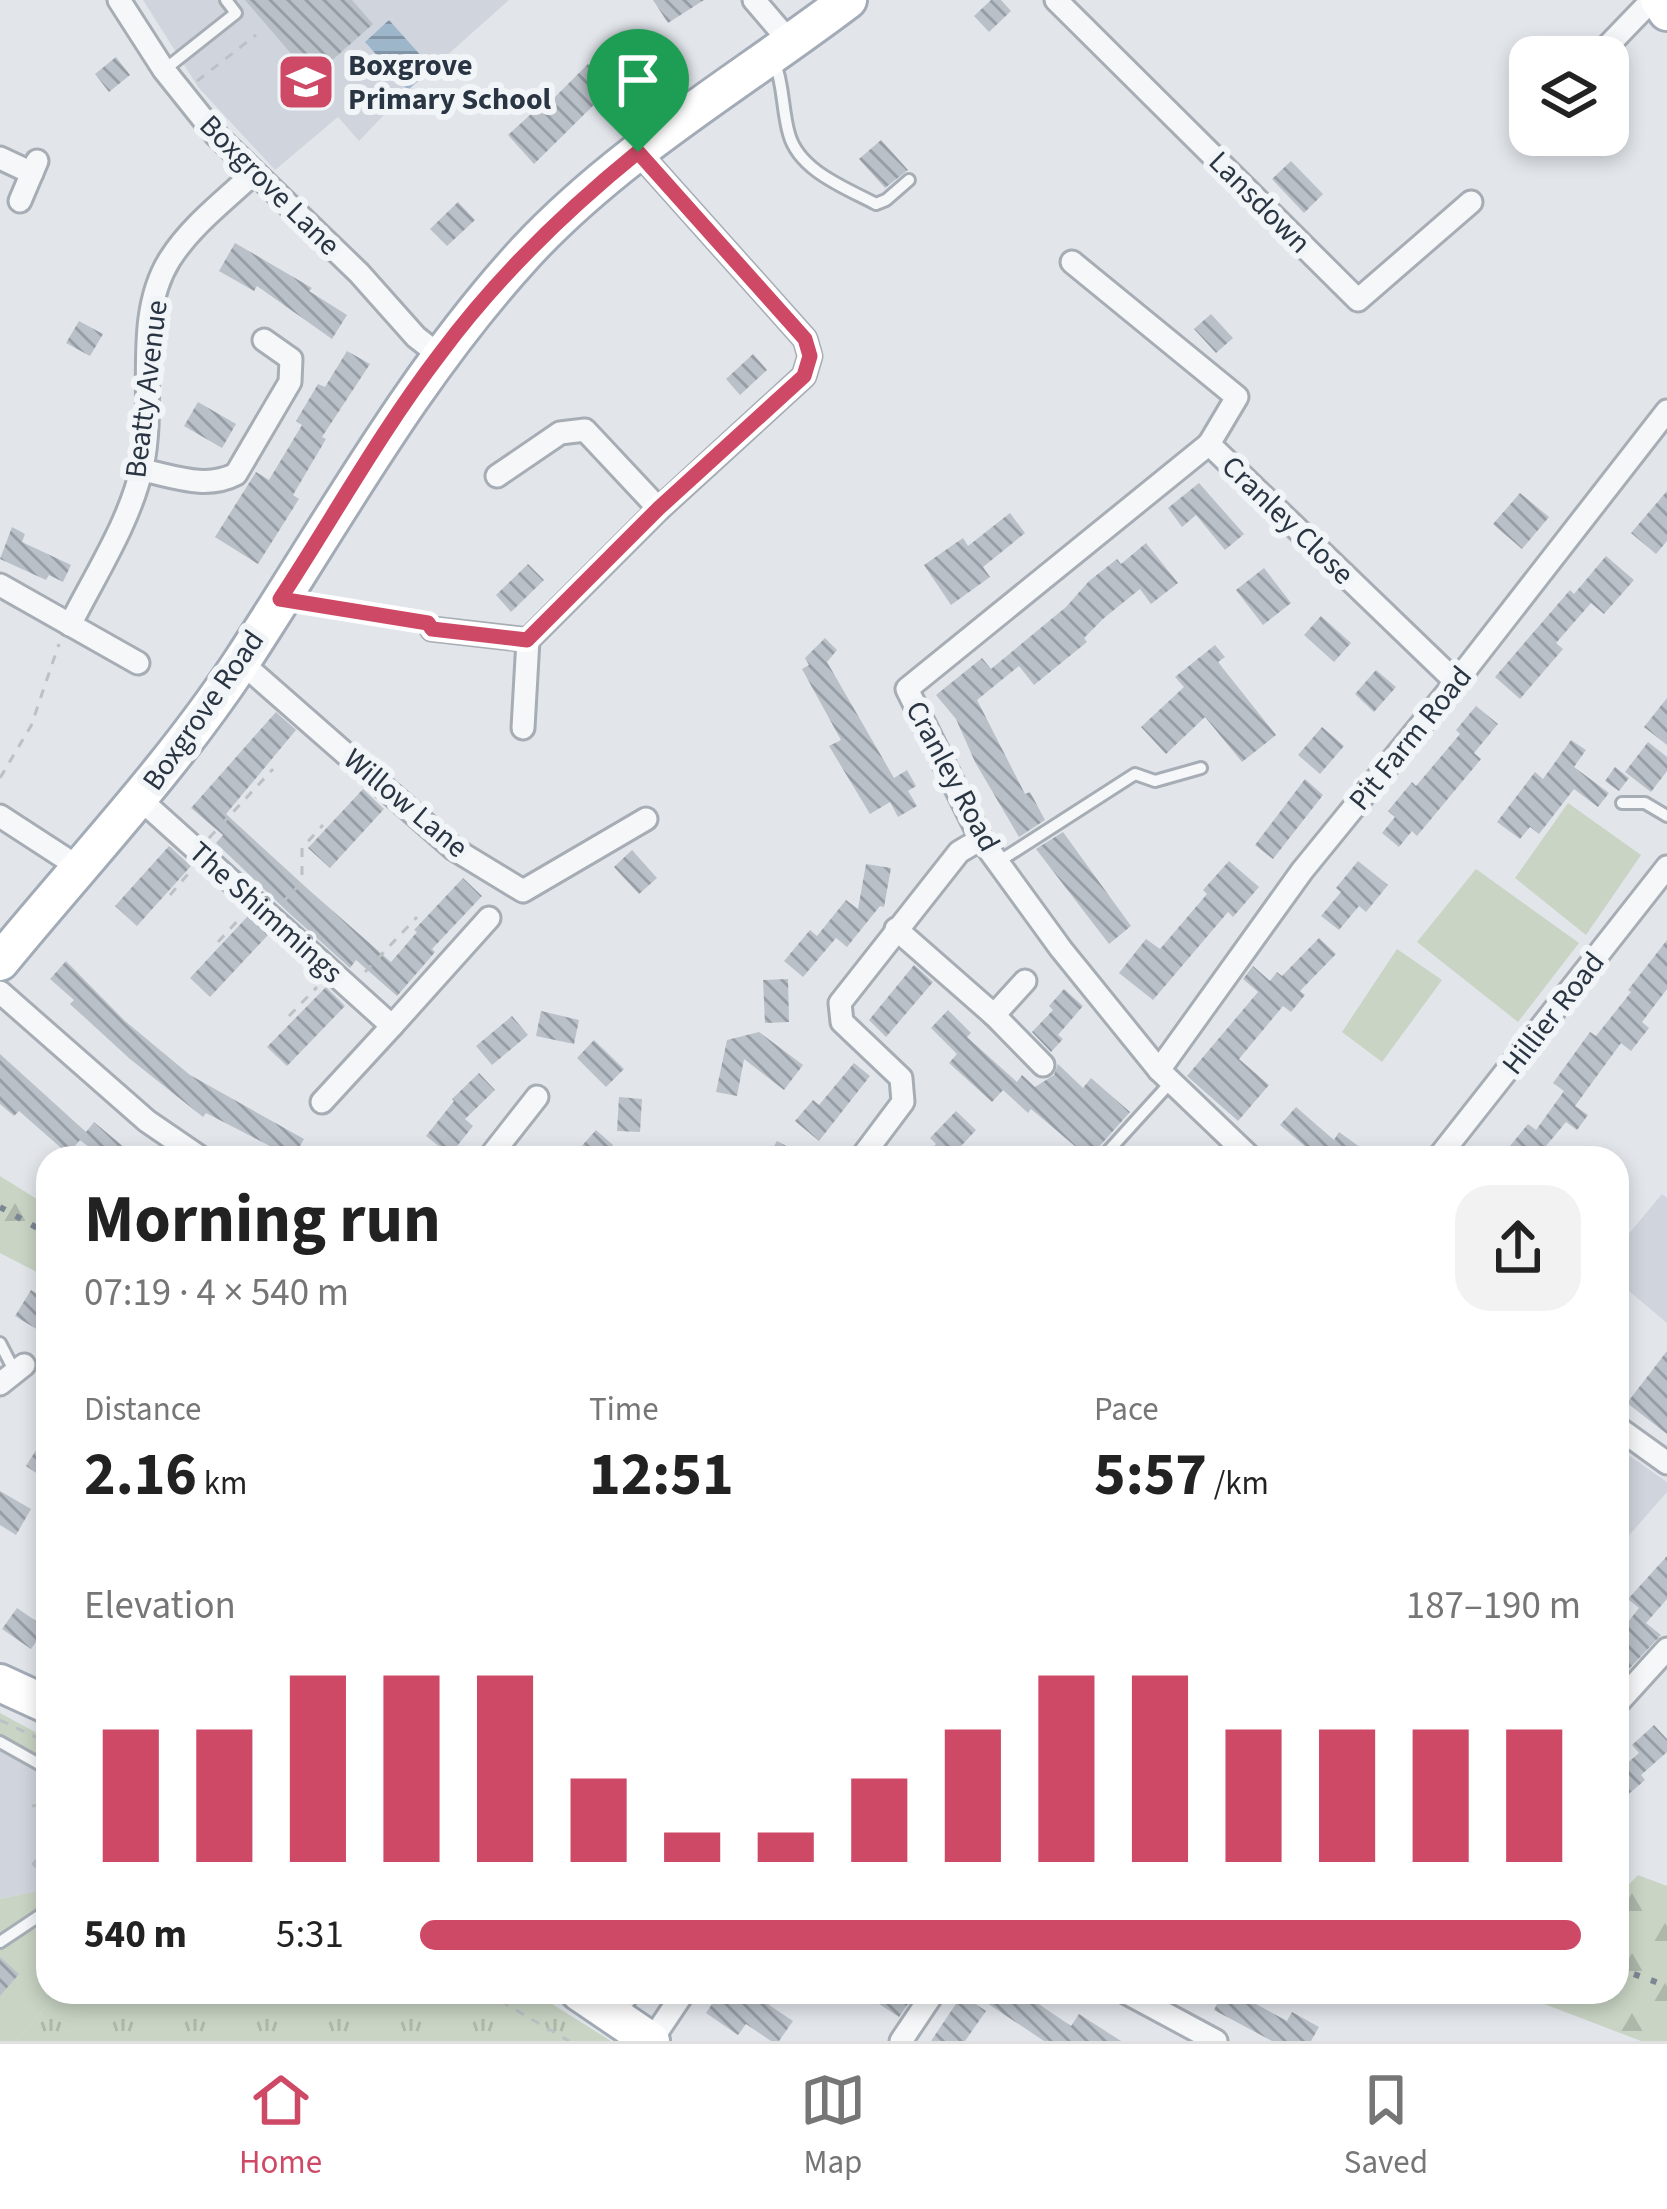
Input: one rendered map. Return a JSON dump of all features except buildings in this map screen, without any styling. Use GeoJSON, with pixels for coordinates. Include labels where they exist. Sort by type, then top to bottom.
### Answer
{"type":"FeatureCollection","features":[{"type":"Feature","properties":{"kind":"main road","name":"Boxgrove Road"},"geometry":{"type":"LineString","coordinates":[[0,962],[140,799],[241,662],[439,355],[525,253],[573,204],[638,152],[848,0]]}},
{"type":"Feature","properties":{"kind":"main road"},"geometry":{"type":"LineString","coordinates":[[1656,0],[1667,12]]}},
{"type":"Feature","properties":{"kind":"main road"},"geometry":{"type":"LineString","coordinates":[[0,1683],[36,1699]]}},
{"type":"Feature","properties":{"kind":"main road"},"geometry":{"type":"LineString","coordinates":[[627,2005],[651,2041]]}},
{"type":"Feature","properties":{"kind":"street","name":"Boxgrove Lane"},"geometry":{"type":"LineString","coordinates":[[119,0],[164,70],[253,174],[439,355]]}},
{"type":"Feature","properties":{"kind":"street"},"geometry":{"type":"LineString","coordinates":[[754,0],[782,50]]}},
{"type":"Feature","properties":{"kind":"street","name":"Lansdown"},"geometry":{"type":"LineString","coordinates":[[1056,0],[1358,300],[1471,202]]}},
{"type":"Feature","properties":{"kind":"street"},"geometry":{"type":"LineString","coordinates":[[1619,36],[1656,0]]}},
{"type":"Feature","properties":{"kind":"street"},"geometry":{"type":"LineString","coordinates":[[523,728],[527,640],[659,508],[804,376],[810,356],[805,339],[638,152]]}},
{"type":"Feature","properties":{"kind":"street"},"geometry":{"type":"LineString","coordinates":[[0,158],[34,167],[20,201]]}},
{"type":"Feature","properties":{"kind":"street","name":"Beatty Avenue"},"geometry":{"type":"LineString","coordinates":[[70,625],[142,470],[157,287],[179,245],[253,174]]}},
{"type":"Feature","properties":{"kind":"street","name":"Cranley Close"},"geometry":{"type":"LineString","coordinates":[[1072,262],[1237,397],[1210,443],[1456,682]]}},
{"type":"Feature","properties":{"kind":"street"},"geometry":{"type":"LineString","coordinates":[[142,470],[205,483],[236,474],[290,382],[291,359],[265,340]]}},
{"type":"Feature","properties":{"kind":"street","name":"Pit Farm Road"},"geometry":{"type":"LineString","coordinates":[[1165,1076],[1302,871],[1667,411]]}},
{"type":"Feature","properties":{"kind":"street"},"geometry":{"type":"LineString","coordinates":[[497,476],[560,434],[585,430],[659,508]]}},
{"type":"Feature","properties":{"kind":"street","name":"Cranley Road"},"geometry":{"type":"LineString","coordinates":[[1210,443],[907,689],[981,839],[1061,949],[1165,1076],[1238,1146]]}},
{"type":"Feature","properties":{"kind":"street"},"geometry":{"type":"LineString","coordinates":[[0,585],[138,663]]}},
{"type":"Feature","properties":{"kind":"street"},"geometry":{"type":"LineString","coordinates":[[432,629],[527,640]]}},
{"type":"Feature","properties":{"kind":"street","name":"Willow Lane"},"geometry":{"type":"LineString","coordinates":[[241,662],[454,849],[523,891],[646,819]]}},
{"type":"Feature","properties":{"kind":"street","name":"The Shimmings"},"geometry":{"type":"LineString","coordinates":[[140,799],[392,1026]]}},
{"type":"Feature","properties":{"kind":"street"},"geometry":{"type":"LineString","coordinates":[[0,816],[80,868]]}},
{"type":"Feature","properties":{"kind":"street"},"geometry":{"type":"LineString","coordinates":[[870,1146],[903,1102],[901,1078],[842,1022],[840,1003],[959,852],[981,839]]}},
{"type":"Feature","properties":{"kind":"street","name":"Hillier Road"},"geometry":{"type":"LineString","coordinates":[[1447,1146],[1667,867]]}},
{"type":"Feature","properties":{"kind":"street"},"geometry":{"type":"LineString","coordinates":[[322,1102],[489,918]]}},
{"type":"Feature","properties":{"kind":"street"},"geometry":{"type":"LineString","coordinates":[[896,929],[1043,1065]]}},
{"type":"Feature","properties":{"kind":"street"},"geometry":{"type":"LineString","coordinates":[[994,1015],[1025,981]]}},
{"type":"Feature","properties":{"kind":"street"},"geometry":{"type":"LineString","coordinates":[[0,992],[134,1109],[185,1146]]}},
{"type":"Feature","properties":{"kind":"street"},"geometry":{"type":"LineString","coordinates":[[498,1146],[537,1097]]}},
{"type":"Feature","properties":{"kind":"street"},"geometry":{"type":"LineString","coordinates":[[1629,1436],[1667,1463]]}},
{"type":"Feature","properties":{"kind":"street"},"geometry":{"type":"LineString","coordinates":[[1629,1691],[1667,1649]]}},
{"type":"Feature","properties":{"kind":"street"},"geometry":{"type":"LineString","coordinates":[[651,2041],[676,2004]]}},
{"type":"Feature","properties":{"kind":"street"},"geometry":{"type":"LineString","coordinates":[[902,2041],[926,2004]]}},
{"type":"Feature","properties":{"kind":"street"},"geometry":{"type":"LineString","coordinates":[[1147,2004],[1216,2041]]}},
{"type":"Feature","properties":{"kind":"lane"},"geometry":{"type":"LineString","coordinates":[[164,70],[236,13],[226,0]]}},
{"type":"Feature","properties":{"kind":"lane"},"geometry":{"type":"LineString","coordinates":[[782,50],[789,138],[829,181],[876,204]]}},
{"type":"Feature","properties":{"kind":"lane"},"geometry":{"type":"LineString","coordinates":[[864,216],[909,180]]}},
{"type":"Feature","properties":{"kind":"lane"},"geometry":{"type":"LineString","coordinates":[[998,862],[1135,774],[1154,781],[1201,768]]}},
{"type":"Feature","properties":{"kind":"lane"},"geometry":{"type":"LineString","coordinates":[[1622,802],[1645,802],[1667,816]]}},
{"type":"Feature","properties":{"kind":"lane"},"geometry":{"type":"LineString","coordinates":[[1111,1146],[1165,1076]]}},
{"type":"Feature","properties":{"kind":"lane"},"geometry":{"type":"LineString","coordinates":[[0,1343],[13,1374]]}},
{"type":"Feature","properties":{"kind":"lane"},"geometry":{"type":"LineString","coordinates":[[0,1742],[36,1762]]}},
{"type":"Feature","properties":{"kind":"lane"},"geometry":{"type":"LineString","coordinates":[[0,1942],[36,1918]]}},
{"type":"Feature","properties":{"kind":"path"},"geometry":{"type":"LineString","coordinates":[[182,93],[256,34]]}},
{"type":"Feature","properties":{"kind":"path"},"geometry":{"type":"LineString","coordinates":[[280,599],[428,623],[432,629]]}},
{"type":"Feature","properties":{"kind":"path"},"geometry":{"type":"LineString","coordinates":[[0,778],[31,726],[50,664],[70,625]]}},
{"type":"Feature","properties":{"kind":"path"},"geometry":{"type":"LineString","coordinates":[[170,895],[273,769]]}},
{"type":"Feature","properties":{"kind":"path"},"geometry":{"type":"LineString","coordinates":[[218,942],[302,882],[302,848],[323,825]]}},
{"type":"Feature","properties":{"kind":"path"},"geometry":{"type":"LineString","coordinates":[[350,987],[417,917]]}},
{"type":"Feature","properties":{"kind":"path"},"geometry":{"type":"LineString","coordinates":[[290,1016],[332,972]]}},
{"type":"Feature","properties":{"kind":"path"},"geometry":{"type":"LineString","coordinates":[[0,1720],[36,1737]]}},
{"type":"Feature","properties":{"kind":"path"},"geometry":{"type":"LineString","coordinates":[[506,2004],[569,2041]]}},
{"type":"Feature","properties":{"kind":"shaded area","name":"Boxgrove Primary School"},"geometry":{"type":"Polygon","coordinates":[[[143,0],[509,0],[359,141],[338,117],[275,170],[198,87],[143,0]]]}},
{"type":"Feature","properties":{"kind":"shaded area"},"geometry":{"type":"Polygon","coordinates":[[[1662,1194],[1667,1198],[1667,1323],[1629,1291],[1629,1234],[1662,1194]]]}},
{"type":"Feature","properties":{"kind":"shaded area"},"geometry":{"type":"Polygon","coordinates":[[[1629,1455],[1667,1482],[1667,1492],[1629,1535],[1629,1455]]]}},
{"type":"Feature","properties":{"kind":"shaded area"},"geometry":{"type":"Polygon","coordinates":[[[0,1735],[36,1754],[36,1892],[0,1899],[0,1735]]]}},
{"type":"Feature","properties":{"kind":"green space"},"geometry":{"type":"Polygon","coordinates":[[[1568,803],[1641,855],[1586,935],[1515,878],[1568,803]]]}},
{"type":"Feature","properties":{"kind":"green space"},"geometry":{"type":"Polygon","coordinates":[[[1476,869],[1579,943],[1518,1022],[1417,942],[1476,869]]]}},
{"type":"Feature","properties":{"kind":"green space"},"geometry":{"type":"Polygon","coordinates":[[[1397,949],[1442,980],[1382,1062],[1342,1032],[1397,949]]]}},
{"type":"Feature","properties":{"kind":"green space"},"geometry":{"type":"Polygon","coordinates":[[[0,1176],[36,1198],[36,1272],[0,1253],[0,1176]]]}},
{"type":"Feature","properties":{"kind":"green space"},"geometry":{"type":"Polygon","coordinates":[[[0,1713],[36,1732],[36,1754],[0,1735],[0,1713]]]}},
{"type":"Feature","properties":{"kind":"green space"},"geometry":{"type":"Polygon","coordinates":[[[1638,1875],[1667,1886],[1667,2041],[1641,2041],[1544,2004],[1629,2004],[1629,1884],[1638,1875]]]}},
{"type":"Feature","properties":{"kind":"green space"},"geometry":{"type":"Polygon","coordinates":[[[36,1892],[36,2004],[48,2004],[16,2041],[0,2041],[0,1899],[36,1892]]]}},
{"type":"Feature","properties":{"kind":"green space"},"geometry":{"type":"Polygon","coordinates":[[[48,2004],[552,2004],[611,2041],[16,2041],[48,2004]]]}},
{"type":"Feature","properties":{"kind":"water"},"geometry":{"type":"Polygon","coordinates":[[[389,20],[432,68],[408,90],[365,42],[389,20]]]}},
{"type":"Feature","properties":{"kind":"railway"},"geometry":{"type":"LineString","coordinates":[[0,1207],[36,1227]]}},
{"type":"Feature","properties":{"kind":"railway"},"geometry":{"type":"LineString","coordinates":[[1629,1972],[1667,1986]]}},
{"type":"Feature","properties":{"kind":"place","name":"Boxgrove Primary School"},"geometry":{"type":"Point","coordinates":[306,82]}},
{"type":"Feature","properties":{"kind":"route"},"geometry":{"type":"LineString","coordinates":[[638,152],[805,339],[810,356],[804,376],[659,508],[527,640],[432,629],[428,623],[280,599],[439,355],[573,204],[638,152]]}}]}
